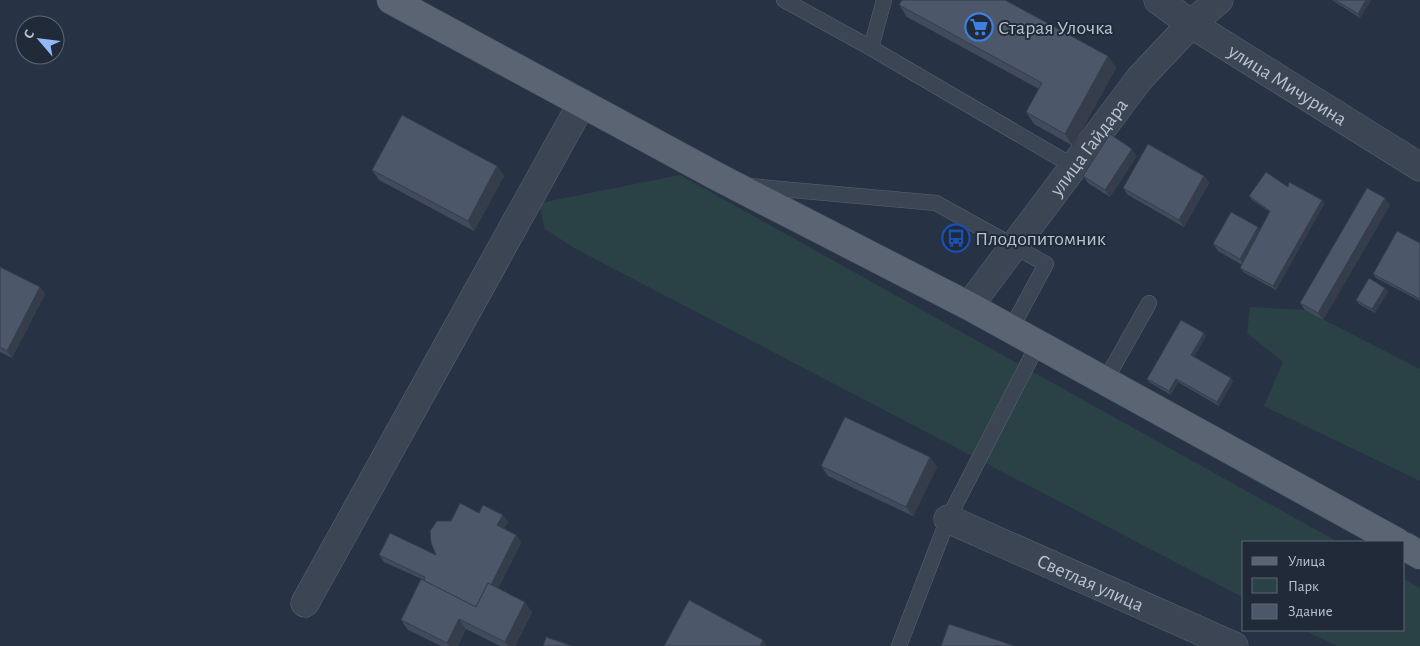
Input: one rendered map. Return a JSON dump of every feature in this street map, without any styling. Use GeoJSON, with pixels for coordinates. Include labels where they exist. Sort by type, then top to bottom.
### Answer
{"type":"FeatureCollection","features":[{"type":"Feature","properties":{"kind":"main road"},"geometry":{"type":"LineString","coordinates":[[391,0],[733,184],[969,306],[1395,541]]}},
{"type":"Feature","properties":{"kind":"main road"},"geometry":{"type":"LineString","coordinates":[[1405,547],[1420,555]]}},
{"type":"Feature","properties":{"kind":"street","name":"улица Мичурина"},"geometry":{"type":"LineString","coordinates":[[1158,0],[1191,24],[1420,167]]}},
{"type":"Feature","properties":{"kind":"street","name":"улица Гайдара"},"geometry":{"type":"LineString","coordinates":[[969,306],[1072,166],[1140,78],[1191,24],[1219,0]]}},
{"type":"Feature","properties":{"kind":"street"},"geometry":{"type":"LineString","coordinates":[[305,603],[582,103]]}},
{"type":"Feature","properties":{"kind":"street","name":"Светлая улица"},"geometry":{"type":"LineString","coordinates":[[948,519],[1234,646]]}},
{"type":"Feature","properties":{"kind":"lane"},"geometry":{"type":"LineString","coordinates":[[784,0],[871,48],[1072,166]]}},
{"type":"Feature","properties":{"kind":"lane"},"geometry":{"type":"LineString","coordinates":[[871,48],[884,0]]}},
{"type":"Feature","properties":{"kind":"lane"},"geometry":{"type":"LineString","coordinates":[[733,184],[936,203],[1046,264],[1011,330]]}},
{"type":"Feature","properties":{"kind":"lane"},"geometry":{"type":"LineString","coordinates":[[1105,382],[1149,303]]}},
{"type":"Feature","properties":{"kind":"lane"},"geometry":{"type":"LineString","coordinates":[[899,646],[948,519],[1038,344]]}},
{"type":"Feature","properties":{"kind":"green space"},"geometry":{"type":"Polygon","coordinates":[[[680,175],[1336,541],[1242,541],[1242,597],[574,248],[545,229],[539,203],[680,175]]]}},
{"type":"Feature","properties":{"kind":"green space"},"geometry":{"type":"Polygon","coordinates":[[[1250,307],[1305,310],[1420,369],[1420,481],[1264,406],[1283,362],[1247,333],[1250,307]]]}},
{"type":"Feature","properties":{"kind":"green space"},"geometry":{"type":"Polygon","coordinates":[[[1405,580],[1420,588],[1420,646],[1337,646],[1306,631],[1405,631],[1405,580]]]}},
{"type":"Feature","properties":{"kind":"building"},"geometry":{"type":"Polygon","coordinates":[[[902,0],[1005,0],[1108,56],[1065,134],[1026,112],[1042,83],[899,5],[902,0]]]}},
{"type":"Feature","properties":{"kind":"building"},"geometry":{"type":"Polygon","coordinates":[[[1335,0],[1366,0],[1358,14],[1335,0]]]}},
{"type":"Feature","properties":{"kind":"building"},"geometry":{"type":"Polygon","coordinates":[[[402,115],[497,166],[468,221],[372,170],[402,115]]]}},
{"type":"Feature","properties":{"kind":"building"},"geometry":{"type":"Polygon","coordinates":[[[1110,134],[1132,149],[1105,190],[1083,176],[1110,134]]]}},
{"type":"Feature","properties":{"kind":"building"},"geometry":{"type":"Polygon","coordinates":[[[1148,144],[1204,176],[1179,220],[1123,188],[1148,144]]]}},
{"type":"Feature","properties":{"kind":"building"},"geometry":{"type":"Polygon","coordinates":[[[1266,172],[1288,187],[1289,182],[1322,200],[1273,286],[1240,268],[1270,211],[1249,196],[1266,172]]]}},
{"type":"Feature","properties":{"kind":"building"},"geometry":{"type":"Polygon","coordinates":[[[1367,188],[1385,198],[1318,313],[1300,303],[1367,188]]]}},
{"type":"Feature","properties":{"kind":"building"},"geometry":{"type":"Polygon","coordinates":[[[1231,212],[1258,227],[1240,259],[1213,244],[1231,212]]]}},
{"type":"Feature","properties":{"kind":"building"},"geometry":{"type":"Polygon","coordinates":[[[1397,231],[1420,243],[1420,299],[1373,274],[1397,231]]]}},
{"type":"Feature","properties":{"kind":"building"},"geometry":{"type":"Polygon","coordinates":[[[0,267],[40,287],[7,351],[0,347],[0,267]]]}},
{"type":"Feature","properties":{"kind":"building"},"geometry":{"type":"Polygon","coordinates":[[[1369,278],[1385,288],[1372,309],[1356,300],[1369,278]]]}},
{"type":"Feature","properties":{"kind":"building"},"geometry":{"type":"Polygon","coordinates":[[[1181,320],[1204,333],[1191,355],[1231,378],[1217,402],[1176,379],[1169,391],[1147,379],[1181,320]]]}},
{"type":"Feature","properties":{"kind":"building"},"geometry":{"type":"Polygon","coordinates":[[[845,417],[930,457],[906,507],[821,466],[845,417]]]}},
{"type":"Feature","properties":{"kind":"building"},"geometry":{"type":"Polygon","coordinates":[[[460,503],[479,513],[483,505],[503,515],[497,525],[516,535],[491,585],[488,583],[476,607],[424,581],[425,577],[379,555],[390,533],[436,555],[431,543],[430,531],[437,521],[451,521],[460,503]]]}},
{"type":"Feature","properties":{"kind":"building"},"geometry":{"type":"Polygon","coordinates":[[[421,579],[476,607],[488,583],[525,602],[505,642],[459,619],[447,643],[401,620],[421,579]]]}},
{"type":"Feature","properties":{"kind":"building"},"geometry":{"type":"Polygon","coordinates":[[[689,600],[763,640],[760,646],[664,646],[689,600]]]}},
{"type":"Feature","properties":{"kind":"building"},"geometry":{"type":"Polygon","coordinates":[[[949,624],[1015,646],[941,646],[949,624]]]}},
{"type":"Feature","properties":{"kind":"building"},"geometry":{"type":"Polygon","coordinates":[[[546,637],[572,646],[543,646],[546,637]]]}},
{"type":"Feature","properties":{"kind":"place","name":"Старая Улочка"},"geometry":{"type":"Point","coordinates":[979,27]}},
{"type":"Feature","properties":{"kind":"place","name":"Плодопитомник"},"geometry":{"type":"Point","coordinates":[956,238]}}]}
